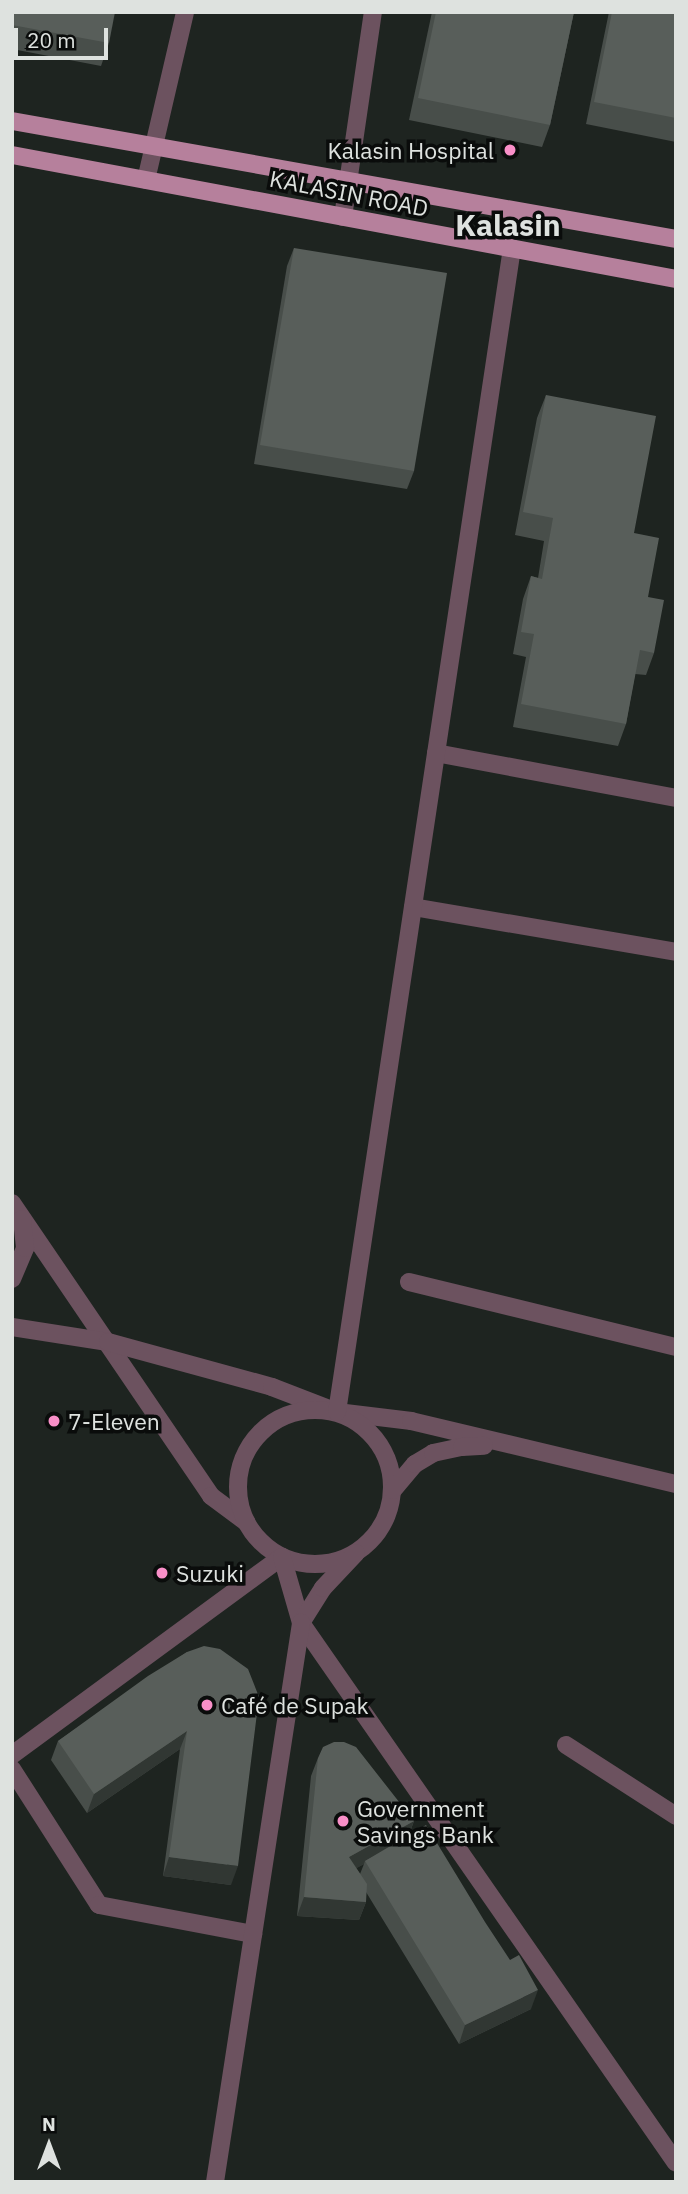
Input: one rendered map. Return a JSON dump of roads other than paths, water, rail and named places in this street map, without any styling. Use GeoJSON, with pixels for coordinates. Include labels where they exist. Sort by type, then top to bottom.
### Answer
{"type":"FeatureCollection","features":[{"type":"Feature","properties":{"kind":"main road","name":"KALASIN ROAD"},"geometry":{"type":"LineString","coordinates":[[12,121],[676,239]]}},
{"type":"Feature","properties":{"kind":"main road","name":"KALASIN ROAD"},"geometry":{"type":"LineString","coordinates":[[12,155],[676,279]]}},
{"type":"Feature","properties":{"kind":"street"},"geometry":{"type":"LineString","coordinates":[[146,180],[185,12]]}},
{"type":"Feature","properties":{"kind":"street"},"geometry":{"type":"LineString","coordinates":[[343,217],[373,12]]}},
{"type":"Feature","properties":{"kind":"street"},"geometry":{"type":"LineString","coordinates":[[337,1412],[512,248]]}},
{"type":"Feature","properties":{"kind":"street"},"geometry":{"type":"LineString","coordinates":[[436,753],[676,798]]}},
{"type":"Feature","properties":{"kind":"street"},"geometry":{"type":"LineString","coordinates":[[413,907],[676,952]]}},
{"type":"Feature","properties":{"kind":"street"},"geometry":{"type":"LineString","coordinates":[[17,1209],[211,1496],[246,1522]]}},
{"type":"Feature","properties":{"kind":"street"},"geometry":{"type":"LineString","coordinates":[[12,1279],[25,1248],[17,1209]]}},
{"type":"Feature","properties":{"kind":"street"},"geometry":{"type":"LineString","coordinates":[[410,1282],[676,1348]]}},
{"type":"Feature","properties":{"kind":"street"},"geometry":{"type":"LineString","coordinates":[[12,1327],[108,1342],[272,1387],[337,1412],[360,1424],[378,1441],[390,1464],[393,1490],[388,1515],[375,1536],[323,1588],[301,1623],[215,2182]]}},
{"type":"Feature","properties":{"kind":"street"},"geometry":{"type":"LineString","coordinates":[[356,1553],[332,1563],[307,1564],[282,1557],[261,1543],[246,1522],[237,1497],[239,1472],[247,1448],[264,1428],[286,1415],[312,1409],[411,1421],[676,1484]]}},
{"type":"Feature","properties":{"kind":"street"},"geometry":{"type":"LineString","coordinates":[[393,1490],[415,1464],[433,1453],[462,1447],[509,1446]]}},
{"type":"Feature","properties":{"kind":"street"},"geometry":{"type":"LineString","coordinates":[[282,1557],[301,1623],[676,2163]]}},
{"type":"Feature","properties":{"kind":"street"},"geometry":{"type":"LineString","coordinates":[[12,1755],[282,1557]]}},
{"type":"Feature","properties":{"kind":"street"},"geometry":{"type":"LineString","coordinates":[[566,1745],[676,1816]]}},
{"type":"Feature","properties":{"kind":"street"},"geometry":{"type":"LineString","coordinates":[[12,1769],[99,1905],[253,1934]]}},
{"type":"Feature","properties":{"kind":"place","name":"Kalasin Hospital"},"geometry":{"type":"Point","coordinates":[510,150]}},
{"type":"Feature","properties":{"kind":"place","name":"7-Eleven"},"geometry":{"type":"Point","coordinates":[54,1421]}},
{"type":"Feature","properties":{"kind":"place","name":"Suzuki"},"geometry":{"type":"Point","coordinates":[162,1573]}},
{"type":"Feature","properties":{"kind":"place","name":"Café de Supak"},"geometry":{"type":"Point","coordinates":[207,1705]}},
{"type":"Feature","properties":{"kind":"place","name":"Government Savings Bank"},"geometry":{"type":"Point","coordinates":[343,1821]}},
{"type":"Feature","properties":{"kind":"district","name":"Kalasin"},"geometry":{"type":"Point","coordinates":[508,225]}}]}
